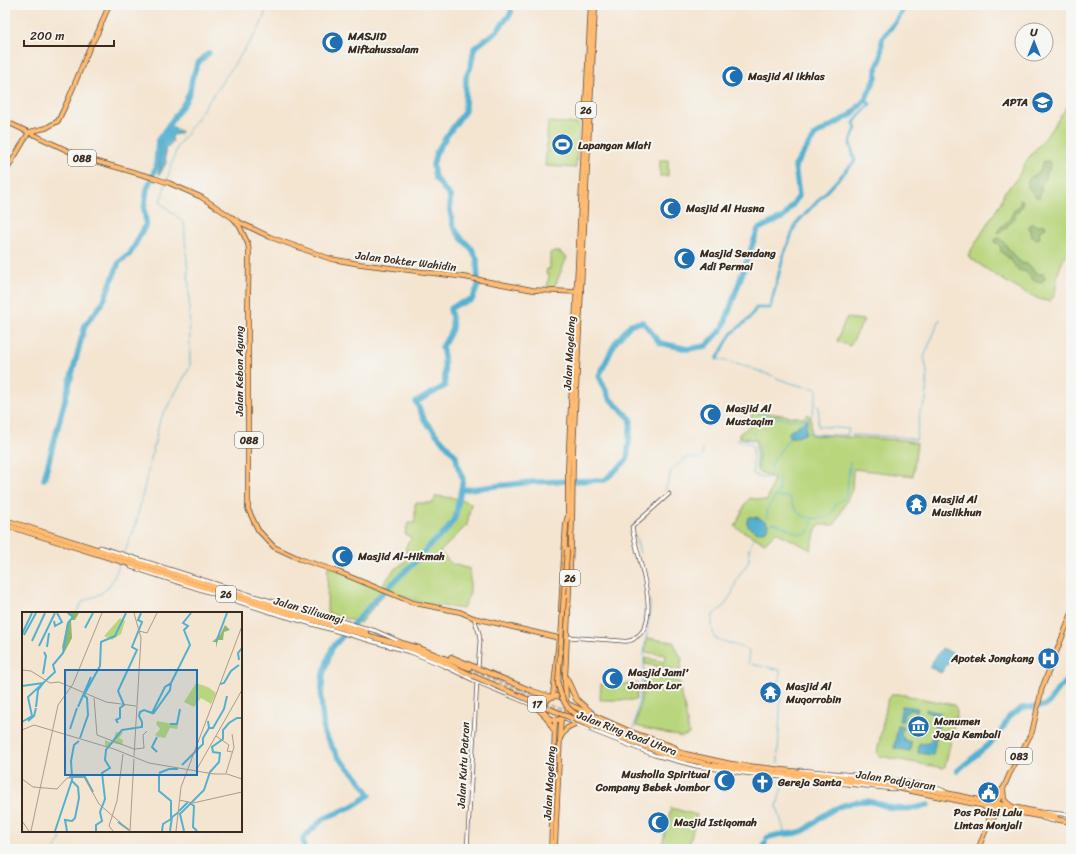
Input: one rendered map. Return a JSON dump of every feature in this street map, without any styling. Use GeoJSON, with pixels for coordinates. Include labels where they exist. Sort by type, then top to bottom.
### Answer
{"type":"FeatureCollection","features":[{"type":"Feature","properties":{"kind":"highway","name":"Jalan Magelang"},"geometry":{"type":"LineString","coordinates":[[567,702],[565,678],[572,519],[570,473],[591,5]]}},
{"type":"Feature","properties":{"kind":"highway","name":"Jalan Magelang"},"geometry":{"type":"LineString","coordinates":[[570,473],[595,5]]}},
{"type":"Feature","properties":{"kind":"highway","name":"Jalan Magelang"},"geometry":{"type":"LineString","coordinates":[[552,696],[556,678],[570,488]]}},
{"type":"Feature","properties":{"kind":"highway"},"geometry":{"type":"LineString","coordinates":[[568,517],[558,684],[561,695],[568,708],[573,713],[601,730]]}},
{"type":"Feature","properties":{"kind":"highway","name":"Jalan Siliwangi"},"geometry":{"type":"LineString","coordinates":[[5,518],[133,563],[298,617],[320,621],[363,633],[415,650],[601,730]]}},
{"type":"Feature","properties":{"kind":"highway","name":"Jalan Siliwangi"},"geometry":{"type":"LineString","coordinates":[[5,526],[98,551]]}},
{"type":"Feature","properties":{"kind":"highway","name":"Jalan Siliwangi"},"geometry":{"type":"LineString","coordinates":[[133,563],[307,614],[320,621]]}},
{"type":"Feature","properties":{"kind":"highway","name":"26"},"geometry":{"type":"LineString","coordinates":[[298,617],[303,621],[312,620]]}},
{"type":"Feature","properties":{"kind":"highway","name":"Jalan Siliwangi"},"geometry":{"type":"LineString","coordinates":[[363,633],[402,642],[469,668]]}},
{"type":"Feature","properties":{"kind":"highway","name":"26"},"geometry":{"type":"LineString","coordinates":[[432,653],[443,655],[478,668],[540,694],[560,696],[567,702],[568,710],[562,718]]}},
{"type":"Feature","properties":{"kind":"highway"},"geometry":{"type":"LineString","coordinates":[[566,668],[568,681],[574,696],[581,705],[596,717]]}},
{"type":"Feature","properties":{"kind":"highway"},"geometry":{"type":"LineString","coordinates":[[556,678],[565,678]]}},
{"type":"Feature","properties":{"kind":"highway"},"geometry":{"type":"LineString","coordinates":[[532,691],[544,693],[548,692],[554,686]]}},
{"type":"Feature","properties":{"kind":"highway","name":"26"},"geometry":{"type":"LineString","coordinates":[[544,712],[545,703],[552,696]]}},
{"type":"Feature","properties":{"kind":"highway","name":"17"},"geometry":{"type":"LineString","coordinates":[[567,702],[583,711],[631,732],[674,747],[679,753]]}},
{"type":"Feature","properties":{"kind":"highway"},"geometry":{"type":"LineString","coordinates":[[544,712],[548,717],[555,720],[562,718]]}},
{"type":"Feature","properties":{"kind":"highway","name":"Jalan Padjajaran"},"geometry":{"type":"LineString","coordinates":[[601,730],[664,754],[731,769],[888,786],[981,800],[996,806]]}},
{"type":"Feature","properties":{"kind":"highway","name":"Jalan Padjajaran"},"geometry":{"type":"LineString","coordinates":[[642,741],[679,753],[731,764],[884,781],[983,805],[1071,819]]}},
{"type":"Feature","properties":{"kind":"highway"},"geometry":{"type":"LineString","coordinates":[[981,800],[993,798],[1000,794],[1003,789]]}},
{"type":"Feature","properties":{"kind":"highway"},"geometry":{"type":"LineString","coordinates":[[989,822],[997,814],[1010,809],[1004,800],[1003,789]]}},
{"type":"Feature","properties":{"kind":"highway"},"geometry":{"type":"LineString","coordinates":[[983,805],[989,813],[989,822]]}},
{"type":"Feature","properties":{"kind":"highway","name":"Jalan Padjajaran"},"geometry":{"type":"LineString","coordinates":[[1038,814],[1071,823]]}},
{"type":"Feature","properties":{"kind":"main road"},"geometry":{"type":"LineString","coordinates":[[5,173],[29,132],[46,128],[58,121],[109,5]]}},
{"type":"Feature","properties":{"kind":"main road","name":"Jalan Kebon Agung"},"geometry":{"type":"LineString","coordinates":[[5,121],[81,157],[169,183],[201,197],[239,222]]}},
{"type":"Feature","properties":{"kind":"main road","name":"Jalan Kebon Agung"},"geometry":{"type":"LineString","coordinates":[[233,218],[240,227],[248,244],[249,252],[248,509],[258,530],[279,550],[414,603],[460,612],[474,618],[559,638]]}},
{"type":"Feature","properties":{"kind":"main road","name":"Jalan Dokter Wahidin"},"geometry":{"type":"LineString","coordinates":[[239,222],[270,237],[341,262],[464,277],[533,290],[577,292]]}},
{"type":"Feature","properties":{"kind":"main road","name":"083"},"geometry":{"type":"LineString","coordinates":[[996,806],[1013,767],[1032,732],[1046,676],[1071,615]]}},
{"type":"Feature","properties":{"kind":"main road"},"geometry":{"type":"LineString","coordinates":[[536,707],[549,721],[554,734]]}},
{"type":"Feature","properties":{"kind":"main road","name":"Jalan Magelang"},"geometry":{"type":"LineString","coordinates":[[555,849],[562,718]]}},
{"type":"Feature","properties":{"kind":"main road","name":"Jalan Magelang"},"geometry":{"type":"LineString","coordinates":[[551,849],[555,720]]}},
{"type":"Feature","properties":{"kind":"main road"},"geometry":{"type":"LineString","coordinates":[[560,739],[567,728],[577,725]]}},
{"type":"Feature","properties":{"kind":"main road"},"geometry":{"type":"LineString","coordinates":[[978,849],[996,806]]}},
{"type":"Feature","properties":{"kind":"street"},"geometry":{"type":"LineString","coordinates":[[567,637],[628,642],[644,630],[648,614],[648,600],[643,570],[633,538],[632,527],[669,494]]}},
{"type":"Feature","properties":{"kind":"street"},"geometry":{"type":"LineString","coordinates":[[133,563],[252,606],[303,621]]}},
{"type":"Feature","properties":{"kind":"street"},"geometry":{"type":"LineString","coordinates":[[474,618],[479,633],[478,668]]}},
{"type":"Feature","properties":{"kind":"street","name":"26"},"geometry":{"type":"LineString","coordinates":[[303,621],[320,621]]}},
{"type":"Feature","properties":{"kind":"street"},"geometry":{"type":"LineString","coordinates":[[363,633],[433,661],[477,682],[536,707],[544,712]]}},
{"type":"Feature","properties":{"kind":"street","name":"Jalan Kutu Patran"},"geometry":{"type":"LineString","coordinates":[[467,849],[477,682]]}},
{"type":"Feature","properties":{"kind":"street"},"geometry":{"type":"LineString","coordinates":[[536,707],[540,703],[540,694]]}},
{"type":"Feature","properties":{"kind":"street"},"geometry":{"type":"LineString","coordinates":[[577,725],[577,717],[583,711]]}},
{"type":"Feature","properties":{"kind":"street","name":"Jalan Ring Road Utara"},"geometry":{"type":"LineString","coordinates":[[562,718],[654,755],[696,766],[743,773],[863,784]]}},
{"type":"Feature","properties":{"kind":"street"},"geometry":{"type":"LineString","coordinates":[[1038,814],[1047,811],[1071,815]]}},
{"type":"Feature","properties":{"kind":"green space"},"geometry":{"type":"Polygon","coordinates":[[[1067,107],[1071,108],[1071,248],[1060,267],[1055,292],[1050,301],[1033,297],[1022,291],[970,258],[968,255],[1000,204],[1005,191],[1015,182],[1027,160],[1067,107]]]}},
{"type":"Feature","properties":{"kind":"green space","name":"Lapangan Mlati"},"geometry":{"type":"Polygon","coordinates":[[[548,122],[579,124],[576,168],[545,166],[548,122]]]}},
{"type":"Feature","properties":{"kind":"green space"},"geometry":{"type":"Polygon","coordinates":[[[660,160],[668,160],[668,176],[660,176],[660,160]]]}},
{"type":"Feature","properties":{"kind":"green space"},"geometry":{"type":"Polygon","coordinates":[[[1048,161],[1051,164],[1049,170],[1046,172],[1045,180],[1041,185],[1039,198],[1029,190],[1027,184],[1032,176],[1039,173],[1043,162],[1048,161]]]}},
{"type":"Feature","properties":{"kind":"green space"},"geometry":{"type":"Polygon","coordinates":[[[1020,199],[1023,200],[1023,206],[1015,214],[1015,218],[1006,228],[997,233],[999,229],[1009,220],[1015,209],[1020,205],[1020,199]]]}},
{"type":"Feature","properties":{"kind":"green space"},"geometry":{"type":"Polygon","coordinates":[[[1031,224],[1037,226],[1044,224],[1046,227],[1039,231],[1040,238],[1035,239],[1031,236],[1029,227],[1031,224]]]}},
{"type":"Feature","properties":{"kind":"green space"},"geometry":{"type":"Polygon","coordinates":[[[999,238],[1022,263],[1027,264],[1039,275],[1042,273],[1045,276],[1041,283],[1033,280],[1026,272],[1018,270],[1010,259],[1001,252],[1000,246],[994,242],[995,239],[999,238]]]}},
{"type":"Feature","properties":{"kind":"green space"},"geometry":{"type":"Polygon","coordinates":[[[561,252],[561,254],[567,257],[554,288],[547,287],[549,275],[546,274],[547,269],[550,269],[550,253],[561,252]]]}},
{"type":"Feature","properties":{"kind":"green space"},"geometry":{"type":"Polygon","coordinates":[[[846,318],[864,320],[850,346],[837,341],[846,318]]]}},
{"type":"Feature","properties":{"kind":"green space"},"geometry":{"type":"Polygon","coordinates":[[[752,409],[804,418],[807,414],[811,417],[811,435],[903,440],[917,443],[913,476],[854,469],[852,490],[835,524],[819,525],[816,530],[811,550],[776,532],[765,543],[735,527],[746,502],[750,498],[767,501],[774,478],[757,471],[756,440],[740,437],[739,434],[751,425],[752,409]]]}},
{"type":"Feature","properties":{"kind":"green space"},"geometry":{"type":"Polygon","coordinates":[[[436,496],[454,498],[471,503],[467,525],[440,552],[452,564],[470,569],[470,592],[463,609],[422,603],[381,587],[393,571],[407,560],[406,548],[412,538],[405,534],[408,523],[415,523],[415,503],[433,503],[436,496]]]}},
{"type":"Feature","properties":{"kind":"green space"},"geometry":{"type":"Polygon","coordinates":[[[328,565],[386,592],[360,623],[327,613],[328,565]]]}},
{"type":"Feature","properties":{"kind":"green space"},"geometry":{"type":"Polygon","coordinates":[[[647,638],[674,642],[682,659],[680,670],[645,664],[645,658],[665,662],[666,655],[645,652],[647,638]]]}},
{"type":"Feature","properties":{"kind":"green space"},"geometry":{"type":"Polygon","coordinates":[[[645,676],[680,682],[681,696],[684,703],[689,734],[682,737],[636,726],[645,676]]]}},
{"type":"Feature","properties":{"kind":"green space"},"geometry":{"type":"Polygon","coordinates":[[[601,684],[638,684],[636,700],[600,700],[601,684]]]}},
{"type":"Feature","properties":{"kind":"green space"},"geometry":{"type":"Polygon","coordinates":[[[893,694],[954,705],[957,713],[945,767],[943,768],[879,756],[877,753],[888,698],[893,694]]]}},
{"type":"Feature","properties":{"kind":"green space"},"geometry":{"type":"Polygon","coordinates":[[[671,808],[697,815],[688,849],[661,849],[671,808]]]}},
{"type":"Feature","properties":{"kind":"water"},"geometry":{"type":"Polygon","coordinates":[[[170,126],[182,132],[173,135],[173,141],[165,150],[166,163],[160,174],[158,174],[160,167],[161,139],[170,126]]]}},
{"type":"Feature","properties":{"kind":"water"},"geometry":{"type":"Polygon","coordinates":[[[808,419],[805,434],[797,437],[789,437],[789,432],[808,419]]]}},
{"type":"Feature","properties":{"kind":"water"},"geometry":{"type":"Polygon","coordinates":[[[749,517],[757,517],[764,521],[768,524],[767,529],[760,532],[751,529],[747,521],[749,517]]]}},
{"type":"Feature","properties":{"kind":"water"},"geometry":{"type":"Polygon","coordinates":[[[942,648],[954,654],[941,673],[929,667],[942,648]]]}},
{"type":"Feature","properties":{"kind":"water"},"geometry":{"type":"Polygon","coordinates":[[[902,706],[918,708],[917,711],[910,709],[907,713],[905,712],[903,721],[899,721],[902,706]]]}},
{"type":"Feature","properties":{"kind":"water"},"geometry":{"type":"Polygon","coordinates":[[[926,709],[941,713],[938,728],[934,728],[936,719],[933,714],[926,712],[926,709]]]}},
{"type":"Feature","properties":{"kind":"water"},"geometry":{"type":"Polygon","coordinates":[[[898,726],[903,726],[901,735],[904,740],[911,742],[910,751],[894,748],[898,726]]]}},
{"type":"Feature","properties":{"kind":"water"},"geometry":{"type":"Polygon","coordinates":[[[933,732],[937,733],[933,755],[918,753],[919,743],[927,744],[931,741],[933,732]]]}},
{"type":"Feature","properties":{"kind":"waterway"},"geometry":{"type":"LineString","coordinates":[[167,180],[177,147],[260,27],[268,5]]}},
{"type":"Feature","properties":{"kind":"waterway"},"geometry":{"type":"LineString","coordinates":[[434,431],[425,421],[416,402],[445,386],[444,357],[442,347],[452,329],[450,309],[458,304],[472,300],[478,286],[477,259],[472,249],[461,238],[453,226],[450,210],[450,196],[435,178],[433,165],[436,153],[465,111],[466,77],[471,66],[474,48],[497,31],[511,13],[511,5]]}},
{"type":"Feature","properties":{"kind":"waterway"},"geometry":{"type":"LineString","coordinates":[[304,849],[303,838],[323,819],[353,806],[370,795],[358,778],[338,757],[324,733],[321,699],[323,674],[332,648],[374,601],[445,532],[455,518],[461,490],[533,482],[605,480],[627,460],[631,419],[610,399],[599,376],[615,343],[631,324],[643,322],[660,343],[688,349],[706,346],[723,328],[758,229],[784,217],[799,196],[795,166],[815,135],[851,115],[865,100],[876,77],[876,69],[881,58],[882,38],[897,20],[905,5]]}},
{"type":"Feature","properties":{"kind":"waterway"},"geometry":{"type":"LineString","coordinates":[[104,300],[119,262],[130,254],[145,226],[146,222],[144,209],[147,189],[156,167],[158,140],[185,102],[190,91],[192,78],[198,63],[209,53]]}},
{"type":"Feature","properties":{"kind":"waterway"},"geometry":{"type":"LineString","coordinates":[[717,359],[731,334],[750,318],[756,308],[770,308],[784,254],[796,224],[855,161],[850,143],[856,128],[854,123],[870,104],[865,100]]}},
{"type":"Feature","properties":{"kind":"waterway"},"geometry":{"type":"LineString","coordinates":[[124,554],[136,523],[160,420],[190,367],[189,287],[184,223],[160,202],[166,183]]}},
{"type":"Feature","properties":{"kind":"waterway"},"geometry":{"type":"LineString","coordinates":[[44,479],[85,325],[102,304]]}},
{"type":"Feature","properties":{"kind":"waterway"},"geometry":{"type":"LineString","coordinates":[[852,435],[902,437],[916,440],[920,411],[926,401],[927,370],[924,357],[940,319]]}},
{"type":"Feature","properties":{"kind":"waterway"},"geometry":{"type":"LineString","coordinates":[[717,359],[733,363]]}},
{"type":"Feature","properties":{"kind":"waterway"},"geometry":{"type":"LineString","coordinates":[[736,364],[751,368]]}},
{"type":"Feature","properties":{"kind":"waterway"},"geometry":{"type":"LineString","coordinates":[[753,369],[773,376]]}},
{"type":"Feature","properties":{"kind":"waterway"},"geometry":{"type":"LineString","coordinates":[[776,378],[797,385],[817,389]]}},
{"type":"Feature","properties":{"kind":"waterway"},"geometry":{"type":"LineString","coordinates":[[759,413],[789,419],[808,419],[812,414],[817,391]]}},
{"type":"Feature","properties":{"kind":"waterway"},"geometry":{"type":"LineString","coordinates":[[815,404],[819,407],[818,426],[849,429],[847,435]]}},
{"type":"Feature","properties":{"kind":"waterway"},"geometry":{"type":"LineString","coordinates":[[805,430],[811,434],[847,435]]}},
{"type":"Feature","properties":{"kind":"waterway"},"geometry":{"type":"LineString","coordinates":[[752,431],[754,435]]}},
{"type":"Feature","properties":{"kind":"waterway"},"geometry":{"type":"LineString","coordinates":[[436,434],[456,456],[458,467],[463,479],[461,490]]}},
{"type":"Feature","properties":{"kind":"waterway"},"geometry":{"type":"LineString","coordinates":[[777,455],[791,436]]}},
{"type":"Feature","properties":{"kind":"waterway"},"geometry":{"type":"LineString","coordinates":[[738,440],[753,440],[754,437]]}},
{"type":"Feature","properties":{"kind":"waterway"},"geometry":{"type":"LineString","coordinates":[[737,441],[751,444],[753,448],[753,474],[762,478],[773,478],[774,476]]}},
{"type":"Feature","properties":{"kind":"waterway"},"geometry":{"type":"LineString","coordinates":[[759,444],[759,468]]}},
{"type":"Feature","properties":{"kind":"waterway"},"geometry":{"type":"LineString","coordinates":[[702,456],[703,448]]}},
{"type":"Feature","properties":{"kind":"waterway"},"geometry":{"type":"LineString","coordinates":[[771,470],[776,456]]}},
{"type":"Feature","properties":{"kind":"waterway"},"geometry":{"type":"LineString","coordinates":[[687,457],[700,459]]}},
{"type":"Feature","properties":{"kind":"waterway"},"geometry":{"type":"LineString","coordinates":[[665,491],[671,471],[686,458]]}},
{"type":"Feature","properties":{"kind":"waterway"},"geometry":{"type":"LineString","coordinates":[[838,503],[844,499],[847,492],[850,462]]}},
{"type":"Feature","properties":{"kind":"waterway"},"geometry":{"type":"LineString","coordinates":[[774,498],[779,490],[779,477]]}},
{"type":"Feature","properties":{"kind":"waterway"},"geometry":{"type":"LineString","coordinates":[[775,497],[782,497]]}},
{"type":"Feature","properties":{"kind":"waterway"},"geometry":{"type":"LineString","coordinates":[[782,497],[789,497],[794,508],[800,514],[813,518],[827,517],[832,513],[836,504]]}},
{"type":"Feature","properties":{"kind":"waterway"},"geometry":{"type":"LineString","coordinates":[[766,519],[767,509],[774,499]]}},
{"type":"Feature","properties":{"kind":"waterway"},"geometry":{"type":"LineString","coordinates":[[771,523],[780,525],[796,533],[805,534],[810,530],[813,519]]}},
{"type":"Feature","properties":{"kind":"waterway"},"geometry":{"type":"LineString","coordinates":[[635,535],[640,553]]}},
{"type":"Feature","properties":{"kind":"waterway"},"geometry":{"type":"LineString","coordinates":[[748,663],[749,650],[714,638],[712,623],[713,615],[724,606],[732,593],[738,577],[748,563],[749,549],[753,539]]}},
{"type":"Feature","properties":{"kind":"waterway"},"geometry":{"type":"LineString","coordinates":[[77,612],[83,601],[98,595],[108,588],[120,563]]}},
{"type":"Feature","properties":{"kind":"waterway"},"geometry":{"type":"LineString","coordinates":[[649,599],[649,620]]}},
{"type":"Feature","properties":{"kind":"waterway"},"geometry":{"type":"LineString","coordinates":[[647,630],[648,622]]}},
{"type":"Feature","properties":{"kind":"waterway"},"geometry":{"type":"LineString","coordinates":[[644,673],[644,652],[647,632]]}},
{"type":"Feature","properties":{"kind":"waterway"},"geometry":{"type":"LineString","coordinates":[[751,664],[764,667]]}},
{"type":"Feature","properties":{"kind":"waterway"},"geometry":{"type":"LineString","coordinates":[[767,667],[780,670],[779,685]]}},
{"type":"Feature","properties":{"kind":"waterway"},"geometry":{"type":"LineString","coordinates":[[634,728],[643,677]]}},
{"type":"Feature","properties":{"kind":"waterway"},"geometry":{"type":"LineString","coordinates":[[957,771],[998,737],[1009,717],[1022,708],[1043,706],[1048,704],[1058,689],[1071,677]]}},
{"type":"Feature","properties":{"kind":"waterway"},"geometry":{"type":"LineString","coordinates":[[778,754],[781,691]]}},
{"type":"Feature","properties":{"kind":"waterway"},"geometry":{"type":"LineString","coordinates":[[778,757],[778,763]]}},
{"type":"Feature","properties":{"kind":"waterway"},"geometry":{"type":"LineString","coordinates":[[780,780],[782,787],[777,806],[785,834]]}},
{"type":"Feature","properties":{"kind":"waterway"},"geometry":{"type":"LineString","coordinates":[[767,838],[775,835],[803,831],[828,813],[852,803],[868,801],[901,809],[928,805]]}},
{"type":"Feature","properties":{"kind":"waterway"},"geometry":{"type":"LineString","coordinates":[[55,849],[60,840],[61,832]]}},
{"type":"Feature","properties":{"kind":"waterway"},"geometry":{"type":"LineString","coordinates":[[762,849],[765,843]]}},
{"type":"Feature","properties":{"kind":"tunnel"},"geometry":{"type":"LineString","coordinates":[[469,668],[577,716]]}},
{"type":"Feature","properties":{"kind":"tunnel"},"geometry":{"type":"LineString","coordinates":[[591,721],[642,741]]}},
{"type":"Feature","properties":{"kind":"place","name":"MASJID Miftahussalam"},"geometry":{"type":"Point","coordinates":[332,42]}},
{"type":"Feature","properties":{"kind":"place","name":"Masjid Al Ikhlas"},"geometry":{"type":"Point","coordinates":[732,76]}},
{"type":"Feature","properties":{"kind":"place","name":"APTA"},"geometry":{"type":"Point","coordinates":[1043,102]}},
{"type":"Feature","properties":{"kind":"place","name":"Lapangan Mlati"},"geometry":{"type":"Point","coordinates":[562,145]}},
{"type":"Feature","properties":{"kind":"place","name":"Masjid Al Husna"},"geometry":{"type":"Point","coordinates":[671,208]}},
{"type":"Feature","properties":{"kind":"place","name":"Masjid Sendang Adi Permai"},"geometry":{"type":"Point","coordinates":[684,259]}},
{"type":"Feature","properties":{"kind":"place","name":"Masjid Al Mustaqim"},"geometry":{"type":"Point","coordinates":[710,414]}},
{"type":"Feature","properties":{"kind":"place","name":"Masjid Al Muslikhun"},"geometry":{"type":"Point","coordinates":[917,505]}},
{"type":"Feature","properties":{"kind":"place","name":"Masjid Al-Hikmah"},"geometry":{"type":"Point","coordinates":[343,556]}},
{"type":"Feature","properties":{"kind":"place","name":"Apotek Jongkang"},"geometry":{"type":"Point","coordinates":[1049,658]}},
{"type":"Feature","properties":{"kind":"place","name":"Masjid Jami' Jombor Lor"},"geometry":{"type":"Point","coordinates":[613,678]}},
{"type":"Feature","properties":{"kind":"place","name":"Masjid Al Muqorrobin"},"geometry":{"type":"Point","coordinates":[771,692]}},
{"type":"Feature","properties":{"kind":"place","name":"Monumen Jogja Kembali"},"geometry":{"type":"Point","coordinates":[918,727]}},
{"type":"Feature","properties":{"kind":"place","name":"Musholla Spiritual Company Bebek Jombor"},"geometry":{"type":"Point","coordinates":[725,780]}},
{"type":"Feature","properties":{"kind":"place","name":"Gereja Santa"},"geometry":{"type":"Point","coordinates":[762,782]}},
{"type":"Feature","properties":{"kind":"place","name":"Pos Polisi Lalu Lintas Monjali"},"geometry":{"type":"Point","coordinates":[988,792]}},
{"type":"Feature","properties":{"kind":"place","name":"Masjid Istiqomah"},"geometry":{"type":"Point","coordinates":[658,822]}}]}
